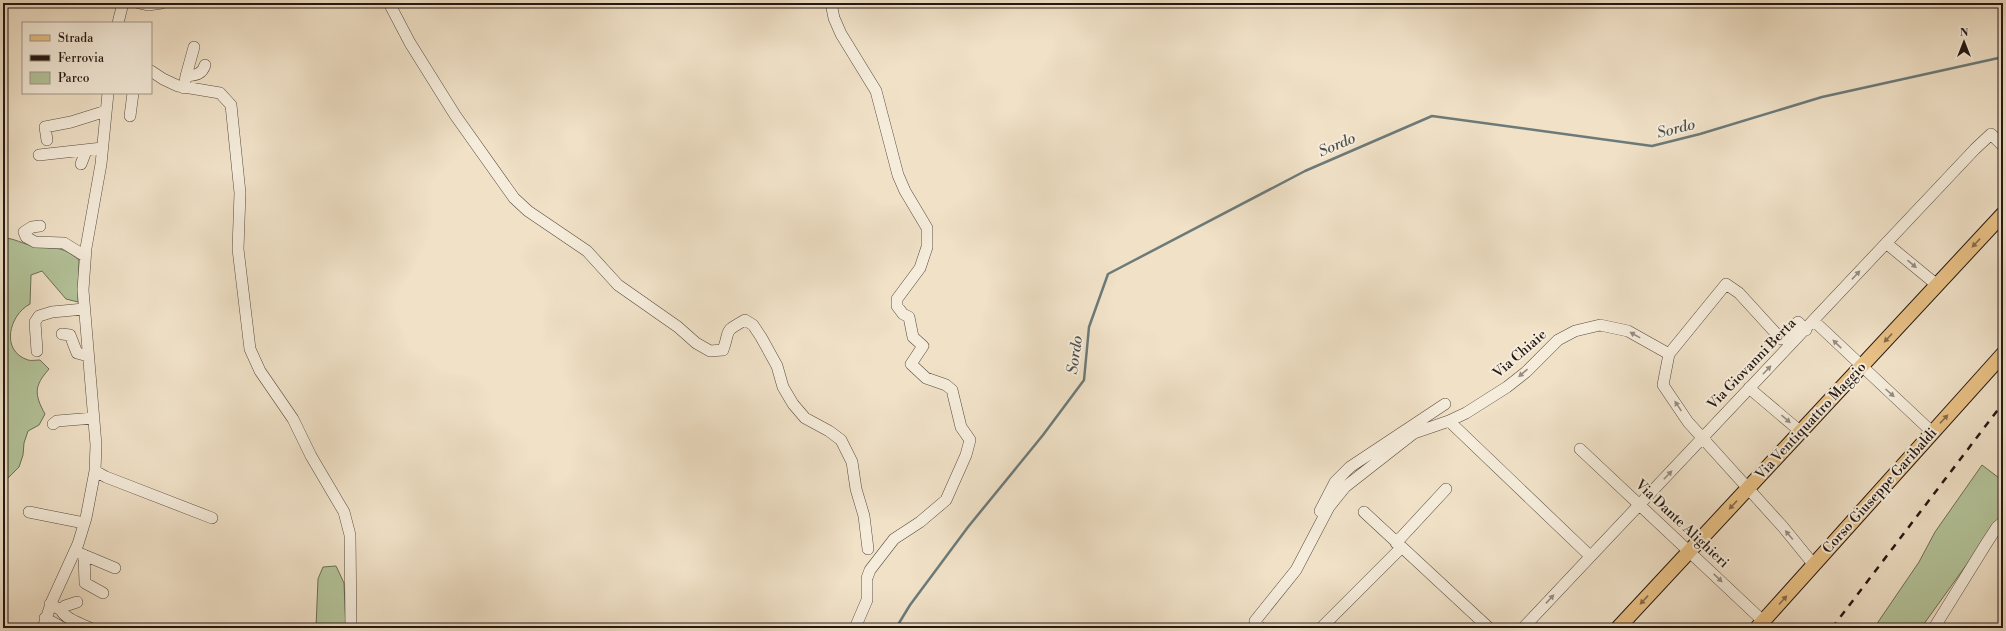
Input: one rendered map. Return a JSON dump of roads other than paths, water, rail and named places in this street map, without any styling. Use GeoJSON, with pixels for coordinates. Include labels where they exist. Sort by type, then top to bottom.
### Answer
{"type":"FeatureCollection","features":[{"type":"Feature","properties":{"kind":"main road","name":"Via Ventiquattro Maggio"},"geometry":{"type":"LineString","coordinates":[[1618,628],[2003,214]]}},
{"type":"Feature","properties":{"kind":"main road","name":"Corso Giuseppe Garibaldi"},"geometry":{"type":"LineString","coordinates":[[1760,624],[2003,354]]}},
{"type":"Feature","properties":{"kind":"street"},"geometry":{"type":"LineString","coordinates":[[118,22],[123,3]]}},
{"type":"Feature","properties":{"kind":"street"},"geometry":{"type":"LineString","coordinates":[[139,3],[148,5],[162,3]]}},
{"type":"Feature","properties":{"kind":"street"},"geometry":{"type":"LineString","coordinates":[[389,3],[410,43],[455,115],[505,187],[528,211],[587,251],[618,285],[673,323],[703,348],[710,351],[723,350],[726,333],[730,328],[745,320],[753,325],[777,366],[783,387],[793,404],[805,418],[836,435],[852,462],[856,489],[862,507],[868,549]]}},
{"type":"Feature","properties":{"kind":"street"},"geometry":{"type":"LineString","coordinates":[[831,3],[834,18],[841,34],[876,91],[898,175],[905,191],[927,228],[927,247],[920,268],[909,286],[897,299],[897,306],[903,314],[909,317],[913,337],[923,346],[911,364],[926,378],[946,385],[952,390],[961,427],[970,440],[966,455],[946,500],[920,522],[894,538],[870,570],[867,578],[867,600],[856,628]]}},
{"type":"Feature","properties":{"kind":"street"},"geometry":{"type":"LineString","coordinates":[[184,88],[194,47]]}},
{"type":"Feature","properties":{"kind":"street"},"geometry":{"type":"LineString","coordinates":[[186,76],[196,76],[201,73],[205,65]]}},
{"type":"Feature","properties":{"kind":"street"},"geometry":{"type":"LineString","coordinates":[[152,72],[163,79],[184,88],[220,93],[231,104],[240,193],[238,249],[250,349],[260,372],[293,419],[311,456],[344,512],[350,534],[351,628]]}},
{"type":"Feature","properties":{"kind":"street"},"geometry":{"type":"LineString","coordinates":[[103,593],[85,583],[81,555],[84,523],[95,471],[96,455],[83,290],[85,256],[102,148],[108,94]]}},
{"type":"Feature","properties":{"kind":"street"},"geometry":{"type":"LineString","coordinates":[[130,116],[137,95]]}},
{"type":"Feature","properties":{"kind":"street"},"geometry":{"type":"LineString","coordinates":[[47,140],[46,127],[71,122],[106,111]]}},
{"type":"Feature","properties":{"kind":"street","name":"Via Giovanni Berta"},"geometry":{"type":"LineString","coordinates":[[1523,628],[1702,437],[1814,322],[1886,243],[1991,134],[2003,146]]}},
{"type":"Feature","properties":{"kind":"street"},"geometry":{"type":"LineString","coordinates":[[39,155],[75,150],[86,151],[102,148]]}},
{"type":"Feature","properties":{"kind":"street"},"geometry":{"type":"LineString","coordinates":[[81,164],[86,151]]}},
{"type":"Feature","properties":{"kind":"street"},"geometry":{"type":"LineString","coordinates":[[40,226],[27,229],[24,232],[26,237],[35,242],[64,242],[85,256]]}},
{"type":"Feature","properties":{"kind":"street"},"geometry":{"type":"LineString","coordinates":[[1886,243],[1937,285]]}},
{"type":"Feature","properties":{"kind":"street"},"geometry":{"type":"LineString","coordinates":[[1806,330],[1798,322],[1781,339],[1739,293],[1726,284],[1669,354],[1663,385],[1688,422],[1748,488],[1814,565]]}},
{"type":"Feature","properties":{"kind":"street"},"geometry":{"type":"LineString","coordinates":[[37,351],[35,322],[39,316],[52,312],[84,309]]}},
{"type":"Feature","properties":{"kind":"street"},"geometry":{"type":"LineString","coordinates":[[1814,322],[1932,432]]}},
{"type":"Feature","properties":{"kind":"street","name":"Via Chiaie"},"geometry":{"type":"LineString","coordinates":[[1316,528],[1329,507],[1346,487],[1361,474],[1414,434],[1449,421],[1507,387],[1526,372],[1558,340],[1575,331],[1600,325],[1628,331],[1669,354]]}},
{"type":"Feature","properties":{"kind":"street"},"geometry":{"type":"LineString","coordinates":[[62,334],[70,335],[77,353],[88,356]]}},
{"type":"Feature","properties":{"kind":"street"},"geometry":{"type":"LineString","coordinates":[[1749,388],[1801,432]]}},
{"type":"Feature","properties":{"kind":"street"},"geometry":{"type":"LineString","coordinates":[[1257,625],[1296,570],[1316,528],[1315,520],[1334,482],[1350,467],[1445,404]]}},
{"type":"Feature","properties":{"kind":"street"},"geometry":{"type":"LineString","coordinates":[[53,424],[57,421],[94,418]]}},
{"type":"Feature","properties":{"kind":"street"},"geometry":{"type":"LineString","coordinates":[[1449,421],[1590,556]]}},
{"type":"Feature","properties":{"kind":"street","name":"Via Dante Alighieri"},"geometry":{"type":"LineString","coordinates":[[1580,449],[1690,551],[1760,624]]}},
{"type":"Feature","properties":{"kind":"street"},"geometry":{"type":"LineString","coordinates":[[95,471],[106,477],[212,518]]}},
{"type":"Feature","properties":{"kind":"street"},"geometry":{"type":"LineString","coordinates":[[1321,628],[1399,546],[1446,489]]}},
{"type":"Feature","properties":{"kind":"street"},"geometry":{"type":"LineString","coordinates":[[29,512],[84,523]]}},
{"type":"Feature","properties":{"kind":"street"},"geometry":{"type":"LineString","coordinates":[[1364,512],[1488,628]]}},
{"type":"Feature","properties":{"kind":"street"},"geometry":{"type":"LineString","coordinates":[[1934,628],[2001,527]]}},
{"type":"Feature","properties":{"kind":"street"},"geometry":{"type":"LineString","coordinates":[[81,555],[100,566]]}},
{"type":"Feature","properties":{"kind":"street"},"geometry":{"type":"LineString","coordinates":[[81,555],[115,568]]}},
{"type":"Feature","properties":{"kind":"street"},"geometry":{"type":"LineString","coordinates":[[63,628],[44,623],[50,604],[81,555]]}},
{"type":"Feature","properties":{"kind":"street"},"geometry":{"type":"LineString","coordinates":[[61,610],[65,606],[78,602]]}},
{"type":"Feature","properties":{"kind":"street"},"geometry":{"type":"LineString","coordinates":[[50,604],[61,610],[63,614],[90,628]]}},
{"type":"Feature","properties":{"kind":"waterway","name":"Sordo"},"geometry":{"type":"LineString","coordinates":[[896,628],[910,605],[968,527],[1043,435],[1084,380],[1089,327],[1108,274],[1305,171],[1432,116],[1652,146],[1700,134],[1822,97],[2003,57]]}},
{"type":"Feature","properties":{"kind":"railway"},"geometry":{"type":"LineString","coordinates":[[1832,628],[2003,403]]}}]}
